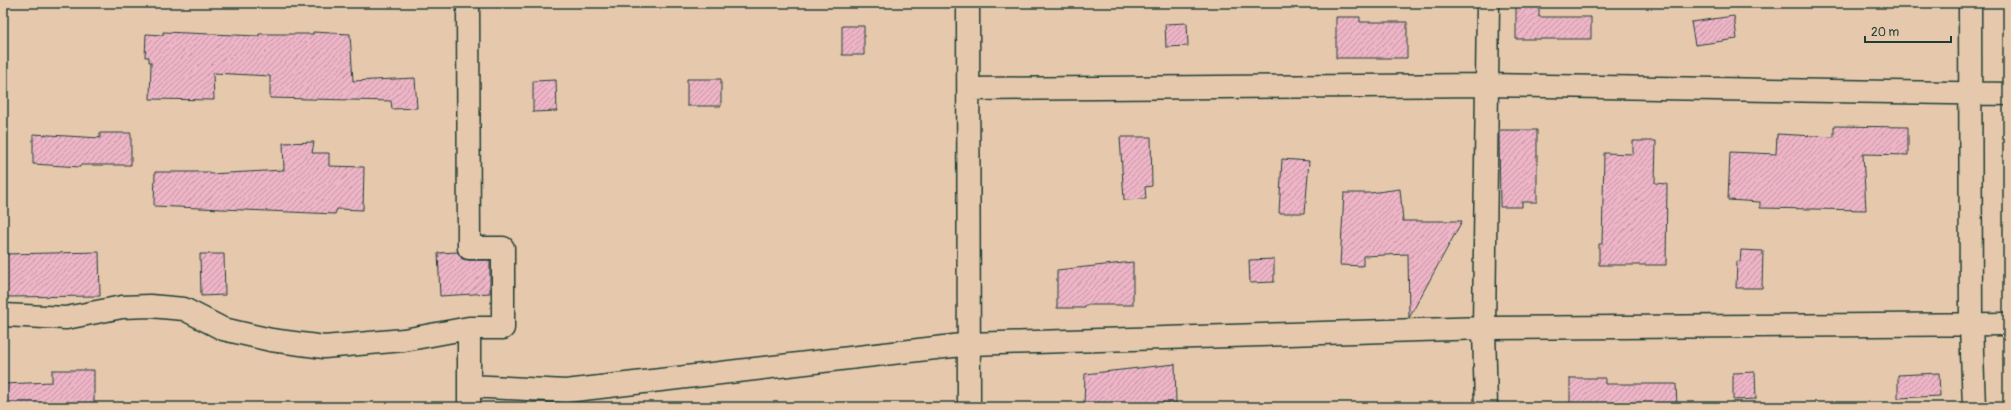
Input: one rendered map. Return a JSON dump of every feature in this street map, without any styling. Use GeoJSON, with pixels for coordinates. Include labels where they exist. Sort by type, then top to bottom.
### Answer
{"type":"FeatureCollection","features":[{"type":"Feature","properties":{"kind":"street"},"geometry":{"type":"LineString","coordinates":[[3,315],[66,318],[122,307],[150,306],[184,309],[223,329],[271,340],[324,346],[404,340],[469,328],[504,328],[503,248],[469,248],[468,3]]}},
{"type":"Feature","properties":{"kind":"street"},"geometry":{"type":"LineString","coordinates":[[968,3],[969,407]]}},
{"type":"Feature","properties":{"kind":"street"},"geometry":{"type":"LineString","coordinates":[[1486,407],[1484,328],[1488,3]]}},
{"type":"Feature","properties":{"kind":"street"},"geometry":{"type":"LineString","coordinates":[[1970,3],[1971,325],[1974,407]]}},
{"type":"Feature","properties":{"kind":"street"},"geometry":{"type":"LineString","coordinates":[[969,89],[1486,85],[2008,94]]}},
{"type":"Feature","properties":{"kind":"street"},"geometry":{"type":"LineString","coordinates":[[469,328],[469,397],[566,391],[970,344],[1484,328],[2008,324]]}},
{"type":"Feature","properties":{"kind":"building"},"geometry":{"type":"Polygon","coordinates":[[[1516,3],[1539,3],[1539,17],[1591,17],[1591,39],[1516,39],[1516,3]]]}},
{"type":"Feature","properties":{"kind":"building"},"geometry":{"type":"Polygon","coordinates":[[[1734,16],[1737,39],[1695,45],[1691,22],[1734,16]]]}},
{"type":"Feature","properties":{"kind":"building"},"geometry":{"type":"Polygon","coordinates":[[[1336,17],[1360,17],[1360,22],[1407,22],[1407,58],[1336,58],[1336,17]]]}},
{"type":"Feature","properties":{"kind":"building"},"geometry":{"type":"Polygon","coordinates":[[[1187,23],[1188,46],[1166,47],[1165,24],[1187,23]]]}},
{"type":"Feature","properties":{"kind":"building"},"geometry":{"type":"Polygon","coordinates":[[[842,26],[864,26],[864,55],[842,55],[842,26]]]}},
{"type":"Feature","properties":{"kind":"building"},"geometry":{"type":"Polygon","coordinates":[[[163,32],[259,36],[259,34],[313,34],[313,32],[350,34],[353,81],[415,78],[417,108],[392,109],[391,101],[270,98],[270,76],[213,73],[214,100],[150,99],[151,62],[149,62],[149,57],[145,57],[146,34],[163,35],[163,32]]]}},
{"type":"Feature","properties":{"kind":"building"},"geometry":{"type":"Polygon","coordinates":[[[687,79],[721,79],[721,106],[687,106],[687,79]]]}},
{"type":"Feature","properties":{"kind":"building"},"geometry":{"type":"Polygon","coordinates":[[[556,80],[557,111],[533,112],[533,81],[556,80]]]}},
{"type":"Feature","properties":{"kind":"building"},"geometry":{"type":"Polygon","coordinates":[[[1834,126],[1908,127],[1908,155],[1863,154],[1866,210],[1760,208],[1760,202],[1728,200],[1730,152],[1776,154],[1777,134],[1834,137],[1834,126]]]}},
{"type":"Feature","properties":{"kind":"building"},"geometry":{"type":"Polygon","coordinates":[[[1499,130],[1537,130],[1537,202],[1522,202],[1522,207],[1500,207],[1499,130]]]}},
{"type":"Feature","properties":{"kind":"building"},"geometry":{"type":"Polygon","coordinates":[[[100,133],[131,133],[131,165],[80,165],[80,167],[33,164],[33,134],[100,138],[100,133]]]}},
{"type":"Feature","properties":{"kind":"building"},"geometry":{"type":"Polygon","coordinates":[[[1120,137],[1151,137],[1152,186],[1145,187],[1146,199],[1124,200],[1120,137]]]}},
{"type":"Feature","properties":{"kind":"building"},"geometry":{"type":"Polygon","coordinates":[[[1633,141],[1656,141],[1655,183],[1667,184],[1666,265],[1599,265],[1599,244],[1602,244],[1604,153],[1633,154],[1633,141]]]}},
{"type":"Feature","properties":{"kind":"building"},"geometry":{"type":"Polygon","coordinates":[[[314,142],[312,153],[329,153],[329,166],[364,167],[363,210],[337,209],[335,214],[154,206],[155,172],[210,172],[210,174],[284,170],[283,143],[314,142]]]}},
{"type":"Feature","properties":{"kind":"building"},"geometry":{"type":"Polygon","coordinates":[[[1282,159],[1309,161],[1305,213],[1279,213],[1282,159]]]}},
{"type":"Feature","properties":{"kind":"building"},"geometry":{"type":"Polygon","coordinates":[[[1400,189],[1403,221],[1462,221],[1409,318],[1408,254],[1363,256],[1363,266],[1340,265],[1344,193],[1370,193],[1400,189]]]}},
{"type":"Feature","properties":{"kind":"building"},"geometry":{"type":"Polygon","coordinates":[[[1741,250],[1763,251],[1762,288],[1736,288],[1737,261],[1740,262],[1741,250]]]}},
{"type":"Feature","properties":{"kind":"building"},"geometry":{"type":"Polygon","coordinates":[[[99,252],[100,296],[5,297],[5,254],[99,252]]]}},
{"type":"Feature","properties":{"kind":"building"},"geometry":{"type":"Polygon","coordinates":[[[458,252],[462,259],[490,260],[490,293],[440,296],[438,253],[458,252]]]}},
{"type":"Feature","properties":{"kind":"building"},"geometry":{"type":"Polygon","coordinates":[[[200,254],[224,254],[225,295],[201,296],[200,254]]]}},
{"type":"Feature","properties":{"kind":"building"},"geometry":{"type":"Polygon","coordinates":[[[1274,259],[1274,282],[1250,283],[1249,260],[1274,259]]]}},
{"type":"Feature","properties":{"kind":"building"},"geometry":{"type":"Polygon","coordinates":[[[1133,262],[1133,305],[1085,305],[1085,308],[1057,308],[1057,270],[1133,262]]]}},
{"type":"Feature","properties":{"kind":"building"},"geometry":{"type":"Polygon","coordinates":[[[1175,364],[1176,403],[1137,403],[1138,407],[1084,407],[1085,374],[1175,364]]]}},
{"type":"Feature","properties":{"kind":"building"},"geometry":{"type":"Polygon","coordinates":[[[52,370],[94,370],[94,407],[3,407],[3,384],[52,382],[52,370]]]}},
{"type":"Feature","properties":{"kind":"building"},"geometry":{"type":"Polygon","coordinates":[[[1755,372],[1756,399],[1733,400],[1733,373],[1755,372]]]}},
{"type":"Feature","properties":{"kind":"building"},"geometry":{"type":"Polygon","coordinates":[[[1939,373],[1940,396],[1898,398],[1898,375],[1939,373]]]}},
{"type":"Feature","properties":{"kind":"building"},"geometry":{"type":"Polygon","coordinates":[[[1570,378],[1605,378],[1605,384],[1676,384],[1677,407],[1570,407],[1570,378]]]}}]}
